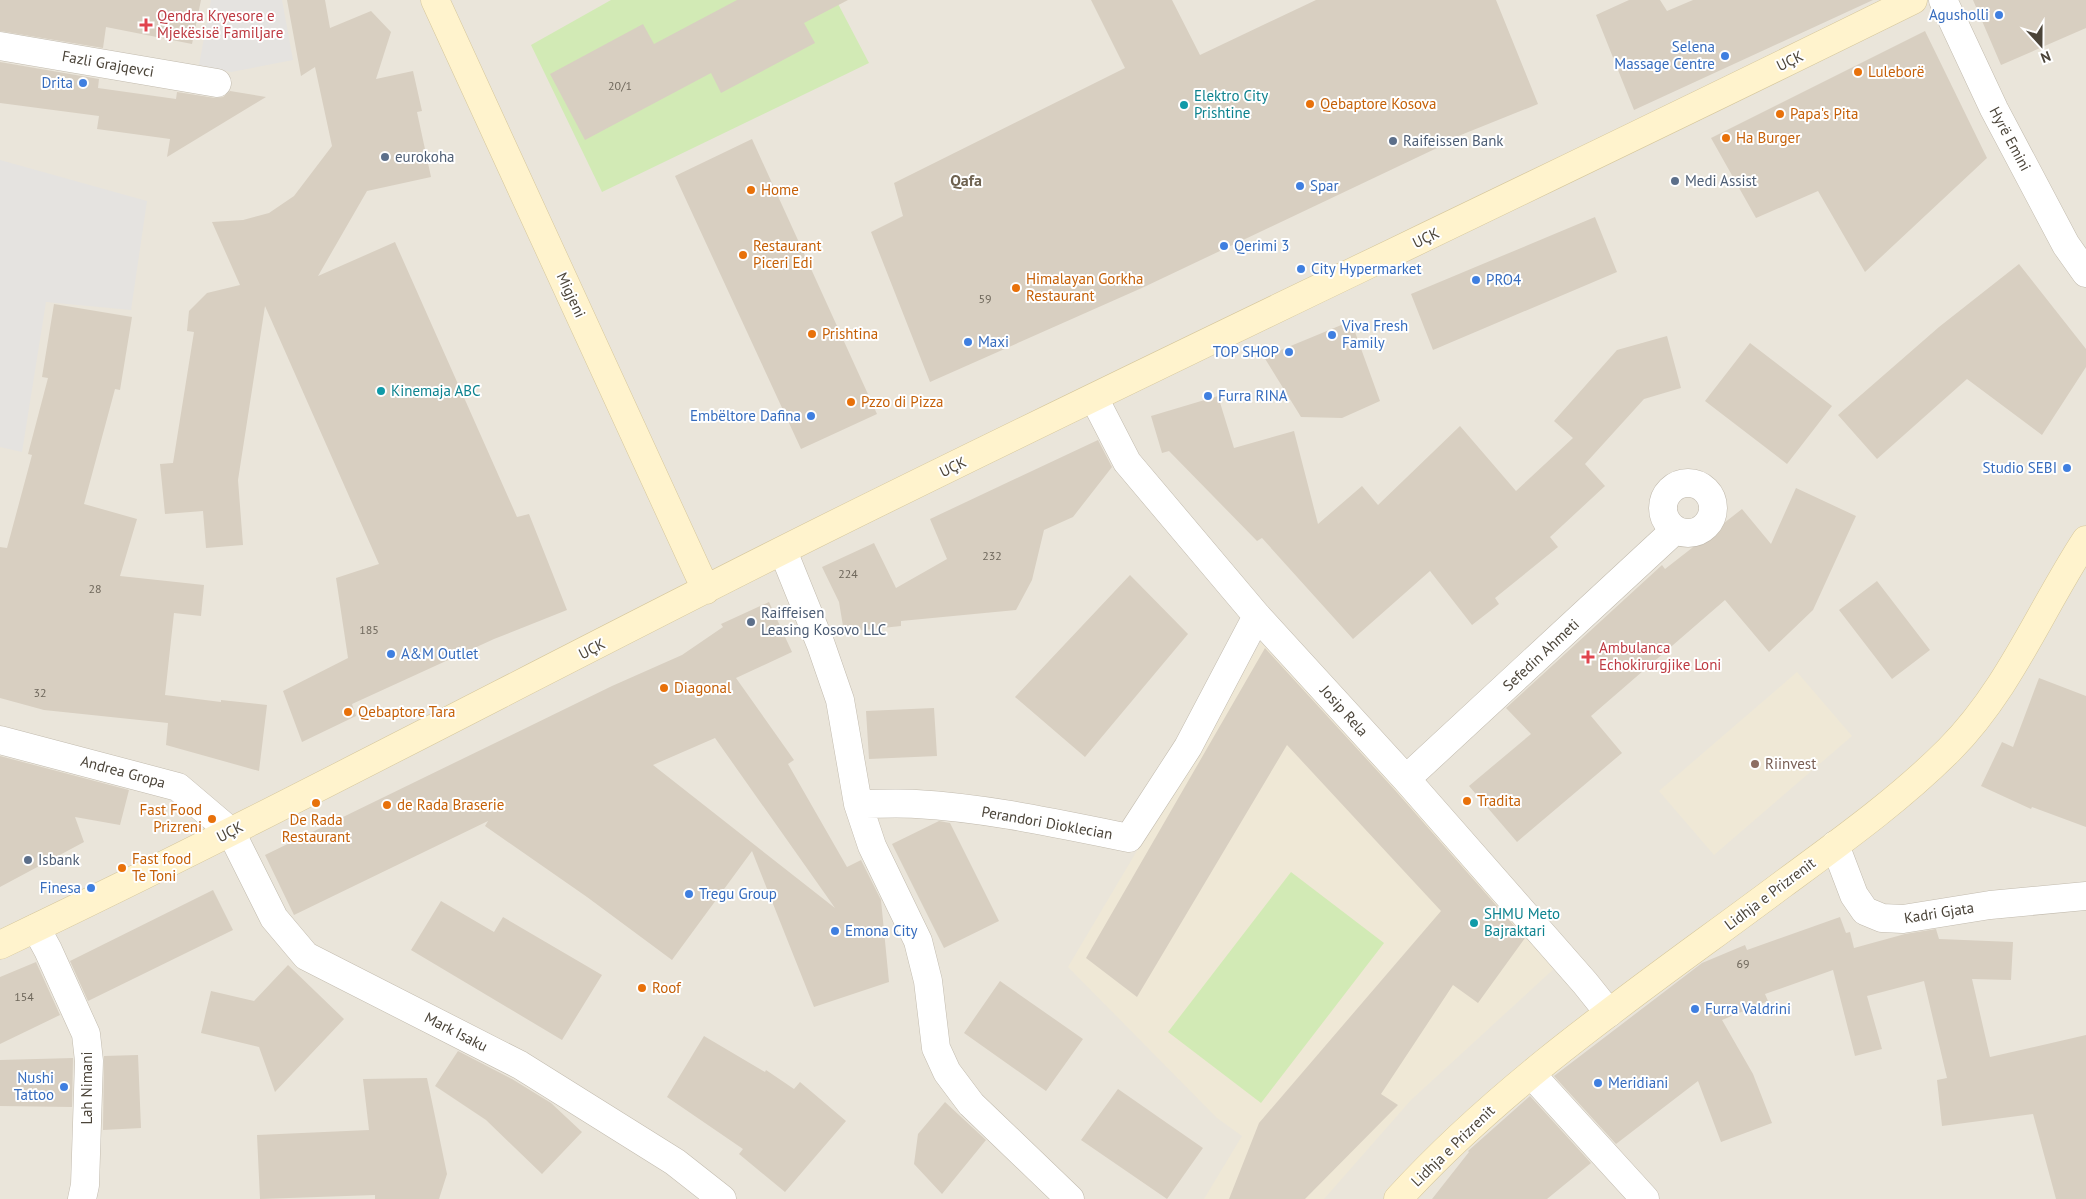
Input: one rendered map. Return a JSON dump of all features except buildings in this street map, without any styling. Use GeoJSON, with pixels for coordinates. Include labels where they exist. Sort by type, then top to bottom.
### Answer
{"type":"FeatureCollection","features":[{"type":"Feature","properties":{"kind":"main road","name":"Migjeni"},"geometry":{"type":"LineString","coordinates":[[435,0],[706,590]]}},
{"type":"Feature","properties":{"kind":"main road","name":"UÇK"},"geometry":{"type":"LineString","coordinates":[[0,945],[160,868],[783,551],[1094,398],[1685,113],[1913,0]]}},
{"type":"Feature","properties":{"kind":"main road","name":"Lidhja e Prizrenit"},"geometry":{"type":"LineString","coordinates":[[1398,1199],[1470,1126],[1532,1075],[1609,1013],[1835,845],[1898,796],[1950,750],[1988,703],[2022,652],[2086,540]]}},
{"type":"Feature","properties":{"kind":"street","name":"Hyrë Emini"},"geometry":{"type":"LineString","coordinates":[[1943,0],[1994,109],[2066,245],[2086,273]]}},
{"type":"Feature","properties":{"kind":"street","name":"Fazli Grajqevci"},"geometry":{"type":"LineString","coordinates":[[0,46],[217,83]]}},
{"type":"Feature","properties":{"kind":"street","name":"Josip Rela"},"geometry":{"type":"LineString","coordinates":[[1094,398],[1128,462],[1257,616],[1406,779],[1585,982],[1609,1013]]}},
{"type":"Feature","properties":{"kind":"street","name":"Sefedin Ahmeti"},"geometry":{"type":"LineString","coordinates":[[1406,779],[1676,530]]}},
{"type":"Feature","properties":{"kind":"street"},"geometry":{"type":"LineString","coordinates":[[783,551],[821,645],[840,700],[858,804],[872,846],[918,942],[928,981],[936,1048],[947,1072],[971,1104],[1070,1199]]}},
{"type":"Feature","properties":{"kind":"street","name":"Perandori Dioklecian"},"geometry":{"type":"LineString","coordinates":[[858,804],[915,804],[966,809],[1040,820],[1129,838],[1188,748],[1257,616]]}},
{"type":"Feature","properties":{"kind":"street","name":"Andrea Gropa"},"geometry":{"type":"LineString","coordinates":[[0,740],[178,787],[231,832]]}},
{"type":"Feature","properties":{"kind":"street","name":"Mark Isaku"},"geometry":{"type":"LineString","coordinates":[[231,832],[274,918],[306,956],[520,1065],[675,1162],[722,1199]]}},
{"type":"Feature","properties":{"kind":"street","name":"Kadri Gjata"},"geometry":{"type":"LineString","coordinates":[[1835,845],[1854,895],[1865,911],[1882,918],[1903,920],[1990,905],[2086,896]]}},
{"type":"Feature","properties":{"kind":"street","name":"Lah Nimani"},"geometry":{"type":"LineString","coordinates":[[36,928],[86,1034],[89,1061],[85,1185],[82,1199]]}},
{"type":"Feature","properties":{"kind":"street"},"geometry":{"type":"LineString","coordinates":[[1532,1075],[1645,1199]]}},
{"type":"Feature","properties":{"kind":"shaded area"},"geometry":{"type":"Polygon","coordinates":[[[0,0],[2086,0],[2086,1199],[0,1199],[0,0]]]}},
{"type":"Feature","properties":{"kind":"shaded area"},"geometry":{"type":"Polygon","coordinates":[[[211,0],[282,0],[293,60],[231,72],[199,65],[211,0]]]}},
{"type":"Feature","properties":{"kind":"shaded area"},"geometry":{"type":"Polygon","coordinates":[[[0,160],[147,201],[131,310],[46,302],[22,452],[0,447],[0,160]]]}},
{"type":"Feature","properties":{"kind":"shaded area"},"geometry":{"type":"Polygon","coordinates":[[[1265,635],[1558,965],[1411,1100],[1324,1199],[1204,1199],[1242,1136],[1217,1118],[1068,967],[1265,635]]]}},
{"type":"Feature","properties":{"kind":"shaded area","name":"Riinvest"},"geometry":{"type":"Polygon","coordinates":[[[1797,672],[1852,736],[1714,855],[1659,791],[1797,672]]]}},
{"type":"Feature","properties":{"kind":"green space"},"geometry":{"type":"Polygon","coordinates":[[[611,0],[836,0],[869,63],[602,192],[531,45],[611,0]]]}},
{"type":"Feature","properties":{"kind":"green space"},"geometry":{"type":"Polygon","coordinates":[[[1291,872],[1384,943],[1261,1103],[1168,1032],[1291,872]]]}},
{"type":"Feature","properties":{"kind":"place","name":"Agusholli"},"geometry":{"type":"Point","coordinates":[1999,15]}},
{"type":"Feature","properties":{"kind":"place","name":"Qendra Kryesore e Mjekësisë Familjare"},"geometry":{"type":"Point","coordinates":[146,25]}},
{"type":"Feature","properties":{"kind":"place","name":"Selena Massage Centre"},"geometry":{"type":"Point","coordinates":[1725,56]}},
{"type":"Feature","properties":{"kind":"place","name":"Luleborë"},"geometry":{"type":"Point","coordinates":[1858,72]}},
{"type":"Feature","properties":{"kind":"place","name":"Drita"},"geometry":{"type":"Point","coordinates":[83,83]}},
{"type":"Feature","properties":{"kind":"place","name":"Qebaptore Kosova"},"geometry":{"type":"Point","coordinates":[1310,104]}},
{"type":"Feature","properties":{"kind":"place","name":"Elektro City Prishtine"},"geometry":{"type":"Point","coordinates":[1184,105]}},
{"type":"Feature","properties":{"kind":"place","name":"Papa's Pita"},"geometry":{"type":"Point","coordinates":[1780,114]}},
{"type":"Feature","properties":{"kind":"place","name":"Ha Burger"},"geometry":{"type":"Point","coordinates":[1726,138]}},
{"type":"Feature","properties":{"kind":"place","name":"Raifeissen Bank"},"geometry":{"type":"Point","coordinates":[1393,141]}},
{"type":"Feature","properties":{"kind":"place","name":"eurokoha"},"geometry":{"type":"Point","coordinates":[385,157]}},
{"type":"Feature","properties":{"kind":"place","name":"Medi Assist"},"geometry":{"type":"Point","coordinates":[1675,181]}},
{"type":"Feature","properties":{"kind":"place","name":"Spar"},"geometry":{"type":"Point","coordinates":[1300,186]}},
{"type":"Feature","properties":{"kind":"place","name":"Home"},"geometry":{"type":"Point","coordinates":[751,190]}},
{"type":"Feature","properties":{"kind":"place","name":"Qerimi 3"},"geometry":{"type":"Point","coordinates":[1224,246]}},
{"type":"Feature","properties":{"kind":"place","name":"Restaurant Piceri Edi"},"geometry":{"type":"Point","coordinates":[743,255]}},
{"type":"Feature","properties":{"kind":"place","name":"City Hypermarket"},"geometry":{"type":"Point","coordinates":[1301,269]}},
{"type":"Feature","properties":{"kind":"place","name":"PRO4"},"geometry":{"type":"Point","coordinates":[1476,280]}},
{"type":"Feature","properties":{"kind":"place","name":"Himalayan Gorkha Restaurant"},"geometry":{"type":"Point","coordinates":[1016,288]}},
{"type":"Feature","properties":{"kind":"place","name":"Prishtina"},"geometry":{"type":"Point","coordinates":[812,334]}},
{"type":"Feature","properties":{"kind":"place","name":"Viva Fresh Family"},"geometry":{"type":"Point","coordinates":[1332,335]}},
{"type":"Feature","properties":{"kind":"place","name":"Maxi"},"geometry":{"type":"Point","coordinates":[968,342]}},
{"type":"Feature","properties":{"kind":"place","name":"TOP SHOP"},"geometry":{"type":"Point","coordinates":[1289,352]}},
{"type":"Feature","properties":{"kind":"place","name":"Kinemaja ABC"},"geometry":{"type":"Point","coordinates":[381,391]}},
{"type":"Feature","properties":{"kind":"place","name":"Furra RINA"},"geometry":{"type":"Point","coordinates":[1208,396]}},
{"type":"Feature","properties":{"kind":"place","name":"Pzzo di Pizza"},"geometry":{"type":"Point","coordinates":[851,402]}},
{"type":"Feature","properties":{"kind":"place","name":"Embëltore Dafina"},"geometry":{"type":"Point","coordinates":[811,416]}},
{"type":"Feature","properties":{"kind":"place","name":"Studio SEBI"},"geometry":{"type":"Point","coordinates":[2067,468]}},
{"type":"Feature","properties":{"kind":"place","name":"Raiffeisen Leasing Kosovo LLC"},"geometry":{"type":"Point","coordinates":[751,622]}},
{"type":"Feature","properties":{"kind":"place","name":"A&M Outlet"},"geometry":{"type":"Point","coordinates":[391,654]}},
{"type":"Feature","properties":{"kind":"place","name":"Ambulanca Echokirurgjike Loni"},"geometry":{"type":"Point","coordinates":[1588,657]}},
{"type":"Feature","properties":{"kind":"place","name":"Diagonal"},"geometry":{"type":"Point","coordinates":[664,688]}},
{"type":"Feature","properties":{"kind":"place","name":"Qebaptore Tara"},"geometry":{"type":"Point","coordinates":[348,712]}},
{"type":"Feature","properties":{"kind":"place","name":"Riinvest"},"geometry":{"type":"Point","coordinates":[1755,764]}},
{"type":"Feature","properties":{"kind":"place","name":"Tradita"},"geometry":{"type":"Point","coordinates":[1467,801]}},
{"type":"Feature","properties":{"kind":"place","name":"De Rada Restaurant"},"geometry":{"type":"Point","coordinates":[316,803]}},
{"type":"Feature","properties":{"kind":"place","name":"de Rada Braserie"},"geometry":{"type":"Point","coordinates":[387,805]}},
{"type":"Feature","properties":{"kind":"place","name":"Fast Food Prizreni"},"geometry":{"type":"Point","coordinates":[212,819]}},
{"type":"Feature","properties":{"kind":"place","name":"Isbank"},"geometry":{"type":"Point","coordinates":[28,860]}},
{"type":"Feature","properties":{"kind":"place","name":"Fast food Te Toni"},"geometry":{"type":"Point","coordinates":[122,868]}},
{"type":"Feature","properties":{"kind":"place","name":"Finesa"},"geometry":{"type":"Point","coordinates":[91,888]}},
{"type":"Feature","properties":{"kind":"place","name":"Tregu Group"},"geometry":{"type":"Point","coordinates":[689,894]}},
{"type":"Feature","properties":{"kind":"place","name":"SHMU Meto Bajraktari"},"geometry":{"type":"Point","coordinates":[1474,923]}},
{"type":"Feature","properties":{"kind":"place","name":"Emona City"},"geometry":{"type":"Point","coordinates":[835,931]}},
{"type":"Feature","properties":{"kind":"place","name":"Roof"},"geometry":{"type":"Point","coordinates":[642,988]}},
{"type":"Feature","properties":{"kind":"place","name":"Furra Valdrini"},"geometry":{"type":"Point","coordinates":[1695,1009]}},
{"type":"Feature","properties":{"kind":"place","name":"Meridiani"},"geometry":{"type":"Point","coordinates":[1598,1083]}},
{"type":"Feature","properties":{"kind":"place","name":"Nushi Tattoo"},"geometry":{"type":"Point","coordinates":[64,1087]}},
{"type":"Feature","properties":{"kind":"district","name":"Qafa"},"geometry":{"type":"Point","coordinates":[966,180]}}]}
